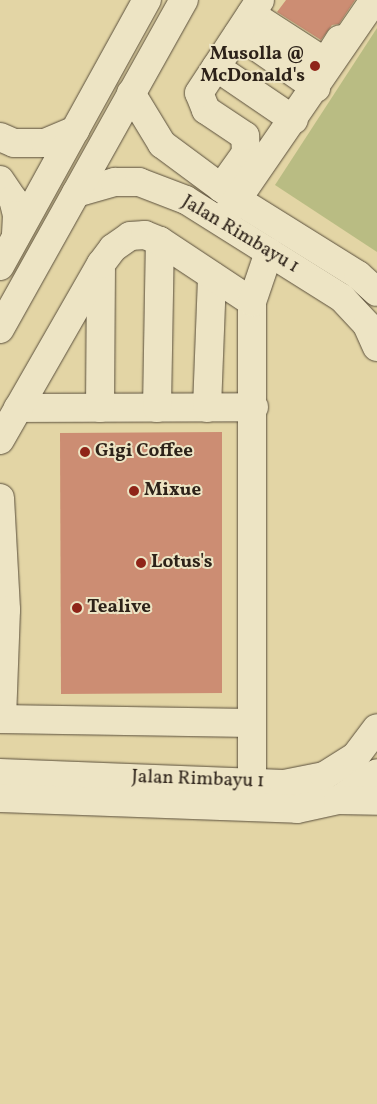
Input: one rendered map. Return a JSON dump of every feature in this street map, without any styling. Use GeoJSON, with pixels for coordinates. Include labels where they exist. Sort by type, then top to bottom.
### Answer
{"type":"FeatureCollection","features":[{"type":"Feature","properties":{"kind":"street"},"geometry":{"type":"LineString","coordinates":[[0,266],[147,0]]}},
{"type":"Feature","properties":{"kind":"street"},"geometry":{"type":"LineString","coordinates":[[0,329],[184,0]]}},
{"type":"Feature","properties":{"kind":"street"},"geometry":{"type":"LineString","coordinates":[[250,16],[324,60],[366,0]]}},
{"type":"Feature","properties":{"kind":"street"},"geometry":{"type":"LineString","coordinates":[[226,203],[271,153],[374,0]]}},
{"type":"Feature","properties":{"kind":"street"},"geometry":{"type":"LineString","coordinates":[[250,16],[199,92],[206,110],[271,153]]}},
{"type":"Feature","properties":{"kind":"street"},"geometry":{"type":"LineString","coordinates":[[250,16],[316,88]]}},
{"type":"Feature","properties":{"kind":"street"},"geometry":{"type":"LineString","coordinates":[[216,67],[294,120]]}},
{"type":"Feature","properties":{"kind":"street","name":"Jalan Rimbayu 1"},"geometry":{"type":"LineString","coordinates":[[131,93],[162,144],[226,203],[269,252],[342,298],[367,325],[377,347]]}},
{"type":"Feature","properties":{"kind":"street"},"geometry":{"type":"LineString","coordinates":[[0,137],[14,143],[45,143],[75,130]]}},
{"type":"Feature","properties":{"kind":"street"},"geometry":{"type":"LineString","coordinates":[[226,203],[246,153],[245,136]]}},
{"type":"Feature","properties":{"kind":"street"},"geometry":{"type":"LineString","coordinates":[[58,161],[80,185]]}},
{"type":"Feature","properties":{"kind":"street"},"geometry":{"type":"LineString","coordinates":[[0,180],[13,199],[16,236]]}},
{"type":"Feature","properties":{"kind":"street","name":"Jalan Rimbayu 1"},"geometry":{"type":"LineString","coordinates":[[80,185],[139,182],[186,200],[226,203],[358,275],[377,292]]}},
{"type":"Feature","properties":{"kind":"street"},"geometry":{"type":"LineString","coordinates":[[0,440],[101,264],[112,248],[130,236],[145,234],[160,241],[252,302]]}},
{"type":"Feature","properties":{"kind":"street"},"geometry":{"type":"LineString","coordinates":[[157,408],[160,241]]}},
{"type":"Feature","properties":{"kind":"street"},"geometry":{"type":"LineString","coordinates":[[252,782],[254,407],[252,302],[269,252]]}},
{"type":"Feature","properties":{"kind":"street"},"geometry":{"type":"LineString","coordinates":[[100,408],[101,264]]}},
{"type":"Feature","properties":{"kind":"street"},"geometry":{"type":"LineString","coordinates":[[207,408],[212,276]]}},
{"type":"Feature","properties":{"kind":"street"},"geometry":{"type":"LineString","coordinates":[[18,408],[254,407]]}},
{"type":"Feature","properties":{"kind":"street"},"geometry":{"type":"LineString","coordinates":[[0,498],[3,610],[1,719],[251,723]]}},
{"type":"Feature","properties":{"kind":"street","name":"Jalan Rimbayu 1"},"geometry":{"type":"LineString","coordinates":[[0,773],[284,784],[324,776],[355,757],[377,728]]}},
{"type":"Feature","properties":{"kind":"street","name":"Jalan Rimbayu 1"},"geometry":{"type":"LineString","coordinates":[[0,798],[297,809],[338,800],[377,773]]}},
{"type":"Feature","properties":{"kind":"street"},"geometry":{"type":"LineString","coordinates":[[338,800],[377,801]]}},
{"type":"Feature","properties":{"kind":"green space"},"geometry":{"type":"Polygon","coordinates":[[[377,28],[377,252],[275,185],[377,28]]]}},
{"type":"Feature","properties":{"kind":"building"},"geometry":{"type":"Polygon","coordinates":[[[286,0],[355,0],[339,24],[332,25],[321,40],[277,12],[286,0]]]}},
{"type":"Feature","properties":{"kind":"building","name":"Lotus's"},"geometry":{"type":"Polygon","coordinates":[[[222,432],[222,693],[61,694],[60,433],[222,432]]]}},
{"type":"Feature","properties":{"kind":"place","name":"Musolla @ McDonald's"},"geometry":{"type":"Point","coordinates":[315,66]}},
{"type":"Feature","properties":{"kind":"place","name":"Gigi Coffee"},"geometry":{"type":"Point","coordinates":[85,452]}},
{"type":"Feature","properties":{"kind":"place","name":"Mixue"},"geometry":{"type":"Point","coordinates":[134,491]}},
{"type":"Feature","properties":{"kind":"place","name":"Lotus's"},"geometry":{"type":"Point","coordinates":[141,563]}},
{"type":"Feature","properties":{"kind":"place","name":"Tealive"},"geometry":{"type":"Point","coordinates":[77,608]}}]}
